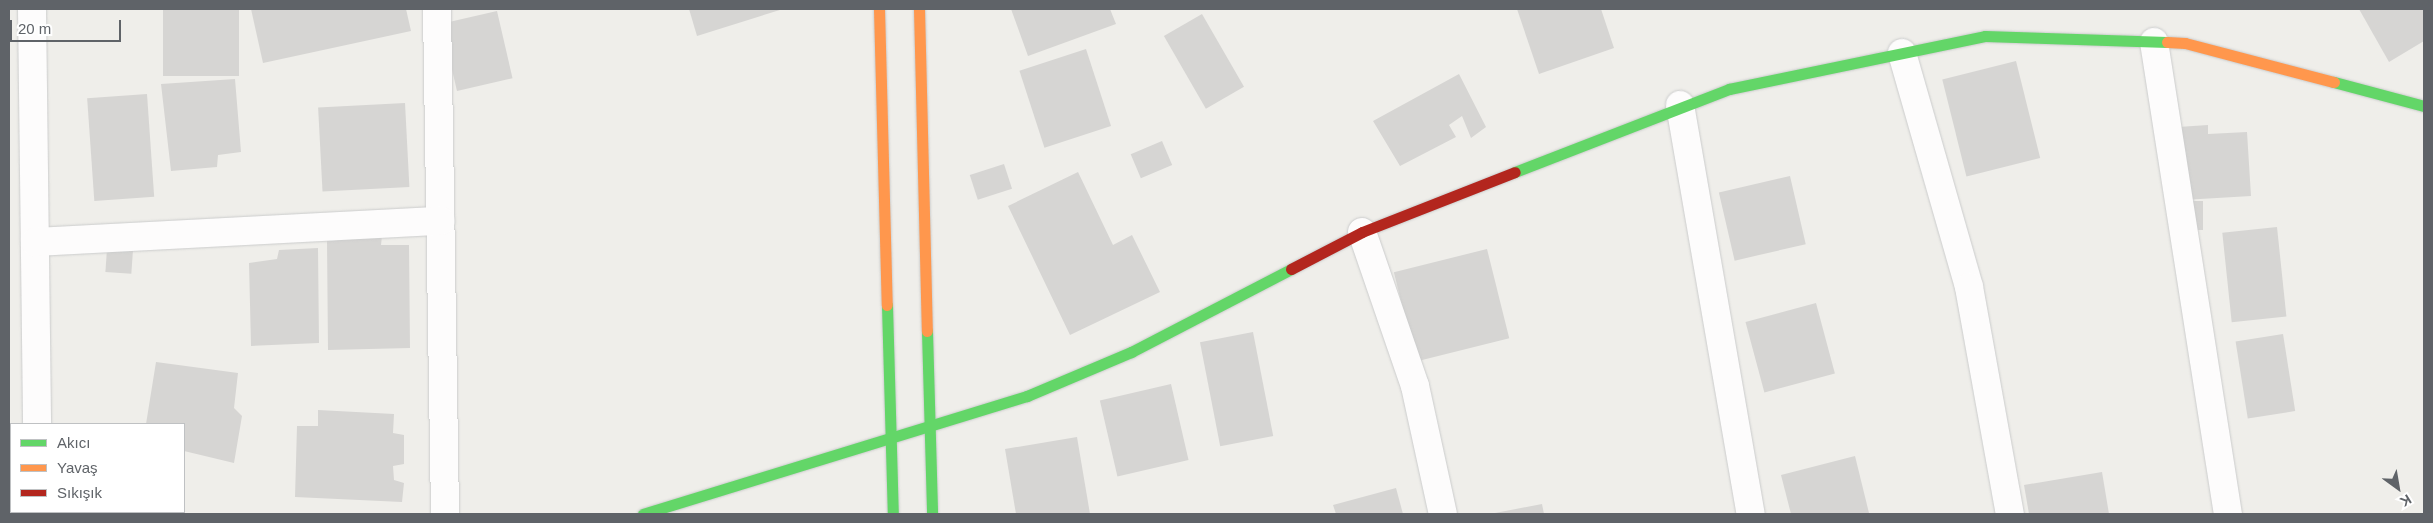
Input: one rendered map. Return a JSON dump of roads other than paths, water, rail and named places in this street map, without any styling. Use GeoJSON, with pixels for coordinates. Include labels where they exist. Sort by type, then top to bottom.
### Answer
{"type":"FeatureCollection","features":[{"type":"Feature","properties":{"kind":"street"},"geometry":{"type":"LineString","coordinates":[[32,9],[37,423]]}},
{"type":"Feature","properties":{"kind":"street"},"geometry":{"type":"LineString","coordinates":[[437,9],[445,514]]}},
{"type":"Feature","properties":{"kind":"street"},"geometry":{"type":"LineString","coordinates":[[879,9],[893,514]]}},
{"type":"Feature","properties":{"kind":"street"},"geometry":{"type":"LineString","coordinates":[[918,9],[932,514]]}},
{"type":"Feature","properties":{"kind":"street"},"geometry":{"type":"LineString","coordinates":[[643,514],[891,441],[1027,396],[1131,352],[1362,232],[1680,105],[1728,89],[1985,36],[2185,43],[2424,106]]}},
{"type":"Feature","properties":{"kind":"street"},"geometry":{"type":"LineString","coordinates":[[2154,42],[2228,514]]}},
{"type":"Feature","properties":{"kind":"street"},"geometry":{"type":"LineString","coordinates":[[1902,53],[1969,287],[2010,514]]}},
{"type":"Feature","properties":{"kind":"street"},"geometry":{"type":"LineString","coordinates":[[1680,105],[1751,514]]}},
{"type":"Feature","properties":{"kind":"street"},"geometry":{"type":"LineString","coordinates":[[35,242],[440,221]]}},
{"type":"Feature","properties":{"kind":"street"},"geometry":{"type":"LineString","coordinates":[[1362,232],[1415,386],[1443,514]]}}]}
